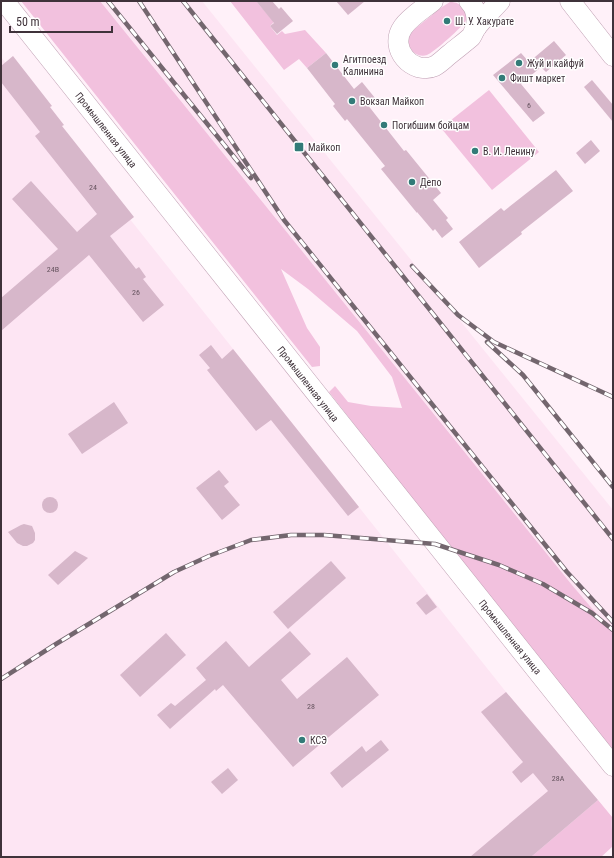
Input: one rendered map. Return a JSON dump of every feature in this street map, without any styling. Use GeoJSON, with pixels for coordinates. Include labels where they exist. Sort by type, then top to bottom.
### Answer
{"type":"FeatureCollection","features":[{"type":"Feature","properties":{"kind":"main road","name":"Промышленная улица"},"geometry":{"type":"LineString","coordinates":[[4,1],[613,766]]}},
{"type":"Feature","properties":{"kind":"main road"},"geometry":{"type":"LineString","coordinates":[[433,1],[406,24],[399,35],[398,44],[400,52],[411,65],[428,68],[436,65],[471,36],[476,28],[500,1]]}},
{"type":"Feature","properties":{"kind":"main road"},"geometry":{"type":"LineString","coordinates":[[469,1],[476,11],[476,28]]}},
{"type":"Feature","properties":{"kind":"main road"},"geometry":{"type":"LineString","coordinates":[[570,1],[613,56]]}},
{"type":"Feature","properties":{"kind":"shaded area"},"geometry":{"type":"Polygon","coordinates":[[[21,1],[100,1],[572,585],[613,633],[613,750],[466,568],[329,392],[335,386],[348,402],[371,406],[402,408],[392,377],[357,331],[308,289],[281,269],[307,328],[320,347],[320,366],[312,367],[21,1]]]}},
{"type":"Feature","properties":{"kind":"shaded area"},"geometry":{"type":"Polygon","coordinates":[[[100,1],[202,1],[613,510],[613,633],[572,585],[100,1]]]}},
{"type":"Feature","properties":{"kind":"shaded area"},"geometry":{"type":"Polygon","coordinates":[[[230,1],[256,1],[274,22],[270,26],[277,35],[282,31],[285,34],[305,30],[326,53],[307,68],[299,59],[284,70],[230,1]]]}},
{"type":"Feature","properties":{"kind":"shaded area"},"geometry":{"type":"Polygon","coordinates":[[[450,2],[461,5],[464,8],[466,12],[466,20],[460,28],[435,50],[427,55],[422,56],[416,54],[412,51],[408,43],[411,32],[450,2]]]}},
{"type":"Feature","properties":{"kind":"shaded area"},"geometry":{"type":"Polygon","coordinates":[[[1,57],[506,692],[612,817],[611,827],[613,831],[613,846],[601,857],[1,857],[1,57]]]}},
{"type":"Feature","properties":{"kind":"shaded area"},"geometry":{"type":"Polygon","coordinates":[[[489,90],[539,152],[492,190],[441,128],[489,90]]]}},
{"type":"Feature","properties":{"kind":"shaded area"},"geometry":{"type":"Polygon","coordinates":[[[598,800],[612,817],[613,846],[601,857],[531,857],[598,800]]]}},
{"type":"Feature","properties":{"kind":"building"},"geometry":{"type":"Polygon","coordinates":[[[256,1],[272,1],[279,9],[281,7],[293,21],[277,34],[270,26],[274,23],[256,1]]]}},
{"type":"Feature","properties":{"kind":"building"},"geometry":{"type":"Polygon","coordinates":[[[336,1],[365,1],[348,15],[336,1]]]}},
{"type":"Feature","properties":{"kind":"building"},"geometry":{"type":"Polygon","coordinates":[[[554,41],[566,55],[546,72],[541,67],[521,84],[545,113],[533,122],[493,75],[521,53],[529,62],[554,41]]]}},
{"type":"Feature","properties":{"kind":"building"},"geometry":{"type":"Polygon","coordinates":[[[326,53],[354,89],[362,82],[375,98],[367,104],[404,151],[406,150],[441,193],[433,200],[448,218],[446,220],[453,229],[442,238],[435,229],[433,231],[417,213],[381,169],[385,166],[347,119],[345,121],[333,106],[335,104],[307,68],[326,53]]]}},
{"type":"Feature","properties":{"kind":"building"},"geometry":{"type":"Polygon","coordinates":[[[13,56],[52,106],[50,107],[64,125],[62,126],[134,217],[110,236],[136,269],[139,267],[146,277],[143,279],[164,305],[143,322],[89,255],[1,331],[1,298],[58,249],[12,199],[31,181],[77,232],[97,214],[35,136],[40,132],[1,82],[1,66],[13,56]]]}},
{"type":"Feature","properties":{"kind":"building"},"geometry":{"type":"Polygon","coordinates":[[[592,80],[613,105],[613,122],[584,87],[592,80]]]}},
{"type":"Feature","properties":{"kind":"building"},"geometry":{"type":"Polygon","coordinates":[[[591,140],[600,151],[585,164],[576,153],[591,140]]]}},
{"type":"Feature","properties":{"kind":"building"},"geometry":{"type":"Polygon","coordinates":[[[556,170],[573,191],[521,232],[522,234],[479,268],[459,242],[501,208],[504,211],[556,170]]]}},
{"type":"Feature","properties":{"kind":"building"},"geometry":{"type":"Polygon","coordinates":[[[211,345],[222,359],[233,349],[359,507],[348,516],[271,420],[256,431],[207,370],[210,368],[199,355],[211,345]]]}},
{"type":"Feature","properties":{"kind":"building"},"geometry":{"type":"Polygon","coordinates":[[[114,402],[128,423],[82,454],[68,434],[114,402]]]}},
{"type":"Feature","properties":{"kind":"building"},"geometry":{"type":"Polygon","coordinates":[[[219,470],[229,482],[224,486],[240,505],[222,520],[196,488],[219,470]]]}},
{"type":"Feature","properties":{"kind":"building"},"geometry":{"type":"Polygon","coordinates":[[[50,497],[56,499],[58,505],[56,511],[50,513],[44,511],[42,505],[44,499],[50,497]]]}},
{"type":"Feature","properties":{"kind":"building"},"geometry":{"type":"Polygon","coordinates":[[[24,524],[32,526],[35,533],[35,540],[27,546],[17,543],[8,532],[24,524]]]}},
{"type":"Feature","properties":{"kind":"building"},"geometry":{"type":"Polygon","coordinates":[[[75,551],[88,558],[58,585],[48,575],[75,551]]]}},
{"type":"Feature","properties":{"kind":"building"},"geometry":{"type":"Polygon","coordinates":[[[331,561],[346,578],[288,629],[273,612],[331,561]]]}},
{"type":"Feature","properties":{"kind":"building"},"geometry":{"type":"Polygon","coordinates":[[[427,594],[437,607],[426,615],[416,603],[427,594]]]}},
{"type":"Feature","properties":{"kind":"building"},"geometry":{"type":"Polygon","coordinates":[[[290,631],[311,654],[281,680],[297,699],[347,657],[379,695],[293,767],[223,685],[216,691],[215,689],[170,729],[157,715],[171,703],[175,706],[206,680],[196,668],[226,641],[249,667],[290,631]]]}},
{"type":"Feature","properties":{"kind":"building"},"geometry":{"type":"Polygon","coordinates":[[[166,633],[186,655],[140,697],[120,675],[166,633]]]}},
{"type":"Feature","properties":{"kind":"building"},"geometry":{"type":"Polygon","coordinates":[[[506,692],[598,800],[531,857],[470,857],[548,791],[533,773],[521,783],[512,772],[523,762],[481,712],[506,692]]]}},
{"type":"Feature","properties":{"kind":"building"},"geometry":{"type":"Polygon","coordinates":[[[381,740],[389,750],[342,788],[330,773],[362,746],[366,752],[381,740]]]}},
{"type":"Feature","properties":{"kind":"building"},"geometry":{"type":"Polygon","coordinates":[[[228,768],[238,780],[222,794],[211,782],[228,768]]]}},
{"type":"Feature","properties":{"kind":"railway"},"geometry":{"type":"LineString","coordinates":[[108,1],[251,178]]}},
{"type":"Feature","properties":{"kind":"railway"},"geometry":{"type":"LineString","coordinates":[[139,1],[284,220],[567,572],[613,622]]}},
{"type":"Feature","properties":{"kind":"railway"},"geometry":{"type":"LineString","coordinates":[[183,1],[613,539]]}},
{"type":"Feature","properties":{"kind":"railway"},"geometry":{"type":"LineString","coordinates":[[412,266],[458,315],[494,342],[613,397]]}},
{"type":"Feature","properties":{"kind":"railway"},"geometry":{"type":"LineString","coordinates":[[487,342],[523,375],[613,487]]}},
{"type":"Feature","properties":{"kind":"railway"},"geometry":{"type":"LineString","coordinates":[[1,679],[174,572],[209,556],[251,540],[291,535],[324,535],[435,544],[499,565],[543,584],[592,613],[613,630]]}},
{"type":"Feature","properties":{"kind":"place","name":"Ш. У. Хакурате"},"geometry":{"type":"Point","coordinates":[447,21]}},
{"type":"Feature","properties":{"kind":"place","name":"Жуй и кайфуй"},"geometry":{"type":"Point","coordinates":[519,63]}},
{"type":"Feature","properties":{"kind":"place","name":"Агитпоезд Калинина"},"geometry":{"type":"Point","coordinates":[335,65]}},
{"type":"Feature","properties":{"kind":"place","name":"Фишт маркет"},"geometry":{"type":"Point","coordinates":[502,78]}},
{"type":"Feature","properties":{"kind":"place","name":"Вокзал Майкоп"},"geometry":{"type":"Point","coordinates":[352,101]}},
{"type":"Feature","properties":{"kind":"place","name":"Погибшим бойцам"},"geometry":{"type":"Point","coordinates":[384,125]}},
{"type":"Feature","properties":{"kind":"place","name":"Майкоп"},"geometry":{"type":"Point","coordinates":[299,147]}},
{"type":"Feature","properties":{"kind":"place","name":"В. И. Ленину"},"geometry":{"type":"Point","coordinates":[475,151]}},
{"type":"Feature","properties":{"kind":"place","name":"Депо"},"geometry":{"type":"Point","coordinates":[412,182]}},
{"type":"Feature","properties":{"kind":"place","name":"КСЭ"},"geometry":{"type":"Point","coordinates":[302,740]}}]}
